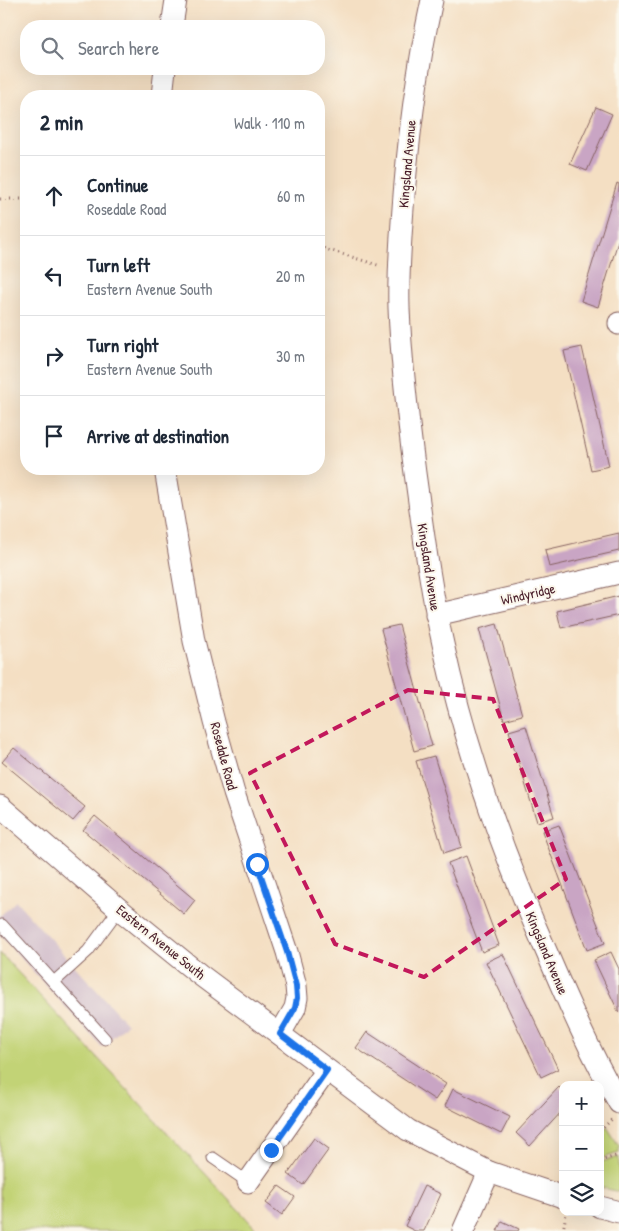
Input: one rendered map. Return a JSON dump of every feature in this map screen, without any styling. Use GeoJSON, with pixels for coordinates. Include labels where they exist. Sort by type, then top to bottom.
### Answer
{"type":"FeatureCollection","features":[{"type":"Feature","properties":{"kind":"street"},"geometry":{"type":"LineString","coordinates":[[173,20],[176,0]]}},
{"type":"Feature","properties":{"kind":"street","name":"Kingsland Avenue"},"geometry":{"type":"LineString","coordinates":[[432,0],[408,142],[399,271],[399,309],[410,432],[436,615],[470,748],[510,865],[565,996],[599,1069],[619,1103]]}},
{"type":"Feature","properties":{"kind":"street"},"geometry":{"type":"LineString","coordinates":[[163,90],[164,75]]}},
{"type":"Feature","properties":{"kind":"street","name":"Rosedale Road"},"geometry":{"type":"LineString","coordinates":[[166,475],[194,641],[214,722],[234,794],[287,952],[296,986],[297,998],[295,1008],[280,1034]]}},
{"type":"Feature","properties":{"kind":"street","name":"Windyridge"},"geometry":{"type":"LineString","coordinates":[[436,615],[619,573]]}},
{"type":"Feature","properties":{"kind":"street","name":"Eastern Avenue South"},"geometry":{"type":"LineString","coordinates":[[0,806],[199,974],[408,1130],[489,1172],[559,1196]]}},
{"type":"Feature","properties":{"kind":"street"},"geometry":{"type":"LineString","coordinates":[[248,1182],[327,1070]]}},
{"type":"Feature","properties":{"kind":"street"},"geometry":{"type":"LineString","coordinates":[[463,1231],[489,1172]]}},
{"type":"Feature","properties":{"kind":"street"},"geometry":{"type":"LineString","coordinates":[[604,1209],[619,1212]]}},
{"type":"Feature","properties":{"kind":"lane"},"geometry":{"type":"LineString","coordinates":[[54,982],[88,951],[120,908]]}},
{"type":"Feature","properties":{"kind":"lane"},"geometry":{"type":"LineString","coordinates":[[2,925],[105,1039]]}},
{"type":"Feature","properties":{"kind":"lane"},"geometry":{"type":"LineString","coordinates":[[213,1158],[248,1182]]}},
{"type":"Feature","properties":{"kind":"path"},"geometry":{"type":"LineString","coordinates":[[0,199],[20,199]]}},
{"type":"Feature","properties":{"kind":"path"},"geometry":{"type":"LineString","coordinates":[[325,249],[399,271]]}},
{"type":"Feature","properties":{"kind":"path"},"geometry":{"type":"LineString","coordinates":[[604,1160],[619,1155]]}},
{"type":"Feature","properties":{"kind":"path"},"geometry":{"type":"LineString","coordinates":[[563,1231],[565,1216]]}},
{"type":"Feature","properties":{"kind":"highlighted area"},"geometry":{"type":"Polygon","coordinates":[[[408,690],[493,699],[566,879],[424,977],[335,944],[250,773],[408,690]]]}},
{"type":"Feature","properties":{"kind":"shaded area"},"geometry":{"type":"Polygon","coordinates":[[[16,901],[127,1024],[102,1047],[0,935],[0,916],[16,901]]]}},
{"type":"Feature","properties":{"kind":"green space"},"geometry":{"type":"Polygon","coordinates":[[[0,953],[226,1196],[258,1231],[0,1231],[0,953]]]}},
{"type":"Feature","properties":{"kind":"green space"},"geometry":{"type":"Polygon","coordinates":[[[607,1127],[619,1146],[619,1153],[604,1158],[604,1130],[607,1127]]]}},
{"type":"Feature","properties":{"kind":"green space"},"geometry":{"type":"Polygon","coordinates":[[[619,1157],[619,1192],[604,1188],[604,1161],[619,1157]]]}},
{"type":"Feature","properties":{"kind":"building"},"geometry":{"type":"Polygon","coordinates":[[[596,107],[612,114],[587,171],[570,164],[596,107]]]}},
{"type":"Feature","properties":{"kind":"building"},"geometry":{"type":"Polygon","coordinates":[[[617,183],[619,184],[619,238],[598,307],[581,301],[617,183]]]}},
{"type":"Feature","properties":{"kind":"building"},"geometry":{"type":"Polygon","coordinates":[[[582,347],[609,466],[591,470],[564,351],[582,347]]]}},
{"type":"Feature","properties":{"kind":"building"},"geometry":{"type":"Polygon","coordinates":[[[619,533],[619,551],[549,567],[545,550],[619,533]]]}},
{"type":"Feature","properties":{"kind":"building"},"geometry":{"type":"Polygon","coordinates":[[[619,596],[619,615],[561,628],[557,611],[619,596]]]}},
{"type":"Feature","properties":{"kind":"building"},"geometry":{"type":"Polygon","coordinates":[[[497,624],[522,715],[504,720],[479,629],[497,624]]]}},
{"type":"Feature","properties":{"kind":"building"},"geometry":{"type":"Polygon","coordinates":[[[399,625],[432,746],[414,751],[381,629],[399,625]]]}},
{"type":"Feature","properties":{"kind":"building"},"geometry":{"type":"Polygon","coordinates":[[[526,726],[554,817],[537,822],[509,731],[526,726]]]}},
{"type":"Feature","properties":{"kind":"building"},"geometry":{"type":"Polygon","coordinates":[[[14,748],[85,807],[73,821],[2,762],[14,748]]]}},
{"type":"Feature","properties":{"kind":"building"},"geometry":{"type":"Polygon","coordinates":[[[434,756],[462,847],[444,853],[416,761],[434,756]]]}},
{"type":"Feature","properties":{"kind":"building"},"geometry":{"type":"Polygon","coordinates":[[[95,816],[195,900],[184,914],[83,830],[95,816]]]}},
{"type":"Feature","properties":{"kind":"building"},"geometry":{"type":"Polygon","coordinates":[[[559,825],[605,943],[587,950],[542,831],[559,825]]]}},
{"type":"Feature","properties":{"kind":"building"},"geometry":{"type":"Polygon","coordinates":[[[466,856],[499,945],[482,952],[448,863],[466,856]]]}},
{"type":"Feature","properties":{"kind":"building"},"geometry":{"type":"Polygon","coordinates":[[[611,952],[619,969],[619,1013],[594,960],[611,952]]]}},
{"type":"Feature","properties":{"kind":"building"},"geometry":{"type":"Polygon","coordinates":[[[503,954],[558,1069],[541,1077],[486,962],[503,954]]]}},
{"type":"Feature","properties":{"kind":"building"},"geometry":{"type":"Polygon","coordinates":[[[367,1032],[446,1084],[435,1100],[356,1048],[367,1032]]]}},
{"type":"Feature","properties":{"kind":"building"},"geometry":{"type":"Polygon","coordinates":[[[559,1087],[559,1114],[530,1146],[516,1133],[559,1087]]]}},
{"type":"Feature","properties":{"kind":"building"},"geometry":{"type":"Polygon","coordinates":[[[453,1089],[510,1117],[501,1134],[445,1106],[453,1089]]]}},
{"type":"Feature","properties":{"kind":"building"},"geometry":{"type":"Polygon","coordinates":[[[314,1138],[329,1149],[303,1185],[288,1174],[314,1138]]]}},
{"type":"Feature","properties":{"kind":"building"},"geometry":{"type":"Polygon","coordinates":[[[279,1186],[295,1197],[282,1215],[266,1203],[279,1186]]]}},
{"type":"Feature","properties":{"kind":"building"},"geometry":{"type":"Polygon","coordinates":[[[424,1186],[441,1194],[424,1231],[415,1231],[405,1226],[424,1186]]]}},
{"type":"Feature","properties":{"kind":"building"},"geometry":{"type":"Polygon","coordinates":[[[502,1221],[519,1229],[518,1231],[497,1231],[502,1221]]]}},
{"type":"Feature","properties":{"kind":"route"},"geometry":{"type":"LineString","coordinates":[[257,864],[287,952],[296,986],[297,998],[295,1008],[280,1034],[327,1070],[271,1150]]}}]}
